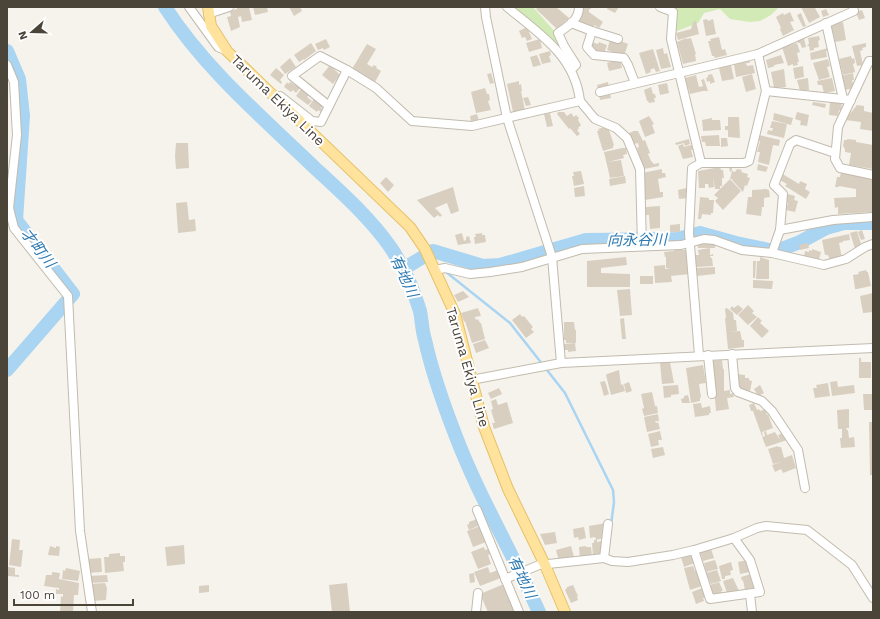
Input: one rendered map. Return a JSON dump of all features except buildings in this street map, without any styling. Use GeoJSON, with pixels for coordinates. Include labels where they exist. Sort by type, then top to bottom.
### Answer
{"type":"FeatureCollection","features":[{"type":"Feature","properties":{"kind":"main road","name":"Taruma Ekiya Line"},"geometry":{"type":"LineString","coordinates":[[208,11],[211,26],[227,50],[410,227],[427,253],[455,314],[484,427],[542,565],[565,612]]}},
{"type":"Feature","properties":{"kind":"street"},"geometry":{"type":"LineString","coordinates":[[189,7],[218,47],[227,50]]}},
{"type":"Feature","properties":{"kind":"street"},"geometry":{"type":"LineString","coordinates":[[208,11],[229,7]]}},
{"type":"Feature","properties":{"kind":"street"},"geometry":{"type":"LineString","coordinates":[[485,7],[507,118],[552,258],[561,363]]}},
{"type":"Feature","properties":{"kind":"street"},"geometry":{"type":"LineString","coordinates":[[507,7],[545,38],[568,64],[579,88],[580,101],[595,119],[616,128],[627,138],[640,169],[642,246]]}},
{"type":"Feature","properties":{"kind":"street"},"geometry":{"type":"LineString","coordinates":[[571,70],[576,65],[558,33],[571,23],[579,14],[579,7]]}},
{"type":"Feature","properties":{"kind":"street"},"geometry":{"type":"LineString","coordinates":[[660,7],[673,12],[671,39],[701,163]]}},
{"type":"Feature","properties":{"kind":"street"},"geometry":{"type":"LineString","coordinates":[[600,92],[758,54],[854,11],[853,7]]}},
{"type":"Feature","properties":{"kind":"street"},"geometry":{"type":"LineString","coordinates":[[571,23],[592,32],[618,39]]}},
{"type":"Feature","properties":{"kind":"street"},"geometry":{"type":"LineString","coordinates":[[826,23],[842,99]]}},
{"type":"Feature","properties":{"kind":"street"},"geometry":{"type":"LineString","coordinates":[[592,32],[587,47],[594,55],[624,58],[635,84]]}},
{"type":"Feature","properties":{"kind":"street"},"geometry":{"type":"LineString","coordinates":[[712,394],[704,355],[689,233],[692,168],[701,163],[744,163],[749,161],[766,91],[758,54]]}},
{"type":"Feature","properties":{"kind":"street"},"geometry":{"type":"LineString","coordinates":[[329,106],[292,76],[320,56],[376,88],[412,121],[472,126],[580,101]]}},
{"type":"Feature","properties":{"kind":"street"},"geometry":{"type":"LineString","coordinates":[[873,61],[869,61],[838,127],[835,159],[840,168],[873,175]]}},
{"type":"Feature","properties":{"kind":"street"},"geometry":{"type":"LineString","coordinates":[[7,65],[14,82],[17,135],[9,208],[14,228],[68,296],[80,531],[92,612]]}},
{"type":"Feature","properties":{"kind":"street"},"geometry":{"type":"LineString","coordinates":[[270,92],[274,92],[312,121],[321,122],[346,70]]}},
{"type":"Feature","properties":{"kind":"street"},"geometry":{"type":"LineString","coordinates":[[766,91],[851,100]]}},
{"type":"Feature","properties":{"kind":"street"},"geometry":{"type":"LineString","coordinates":[[772,253],[779,234],[784,194],[774,185],[790,144],[796,140],[836,153]]}},
{"type":"Feature","properties":{"kind":"street"},"geometry":{"type":"LineString","coordinates":[[779,234],[833,220],[873,218]]}},
{"type":"Feature","properties":{"kind":"street"},"geometry":{"type":"LineString","coordinates":[[436,270],[445,268],[470,274],[490,272],[522,267],[582,249],[681,245],[704,238],[742,250],[772,253],[824,265],[846,259],[865,247],[873,244]]}},
{"type":"Feature","properties":{"kind":"street"},"geometry":{"type":"LineString","coordinates":[[471,380],[561,363],[873,348]]}},
{"type":"Feature","properties":{"kind":"street"},"geometry":{"type":"LineString","coordinates":[[732,354],[735,388],[738,392],[762,401],[772,411],[798,450],[805,488]]}},
{"type":"Feature","properties":{"kind":"street"},"geometry":{"type":"LineString","coordinates":[[477,510],[519,612]]}},
{"type":"Feature","properties":{"kind":"street"},"geometry":{"type":"LineString","coordinates":[[604,558],[608,524]]}},
{"type":"Feature","properties":{"kind":"street"},"geometry":{"type":"LineString","coordinates":[[505,579],[542,565],[604,558],[612,561],[628,562],[645,560],[694,550],[734,538],[757,528],[766,526],[807,530],[852,565],[873,598]]}},
{"type":"Feature","properties":{"kind":"street"},"geometry":{"type":"LineString","coordinates":[[694,550],[710,599],[760,592],[750,560],[734,538]]}},
{"type":"Feature","properties":{"kind":"street"},"geometry":{"type":"LineString","coordinates":[[476,612],[478,593]]}},
{"type":"Feature","properties":{"kind":"street"},"geometry":{"type":"LineString","coordinates":[[750,594],[752,612]]}},
{"type":"Feature","properties":{"kind":"green space"},"geometry":{"type":"Polygon","coordinates":[[[510,7],[533,7],[555,32],[572,62],[510,7]]]}},
{"type":"Feature","properties":{"kind":"green space"},"geometry":{"type":"Polygon","coordinates":[[[664,7],[779,7],[771,15],[760,21],[750,22],[730,19],[720,9],[704,13],[698,23],[677,31],[675,25],[678,14],[664,7]]]}},
{"type":"Feature","properties":{"kind":"waterway","name":"有地川"},"geometry":{"type":"LineString","coordinates":[[165,7],[181,30],[216,72],[255,112],[356,207],[391,248],[408,279],[418,303],[424,337],[434,376],[464,457],[539,612]]}},
{"type":"Feature","properties":{"kind":"waterway","name":"才町川"},"geometry":{"type":"LineString","coordinates":[[7,51],[19,79],[23,116],[16,220],[73,294],[7,370]]}},
{"type":"Feature","properties":{"kind":"waterway","name":"向永谷川"},"geometry":{"type":"LineString","coordinates":[[403,269],[433,251],[483,266],[500,265],[586,240],[677,239],[700,233],[736,243],[769,250],[779,250],[800,242],[826,228],[844,223],[873,223]]}},
{"type":"Feature","properties":{"kind":"waterway","name":"向永谷川"},"geometry":{"type":"LineString","coordinates":[[445,261],[446,255]]}},
{"type":"Feature","properties":{"kind":"waterway"},"geometry":{"type":"LineString","coordinates":[[446,272],[510,323],[565,393],[613,490],[614,502],[611,525]]}}]}
